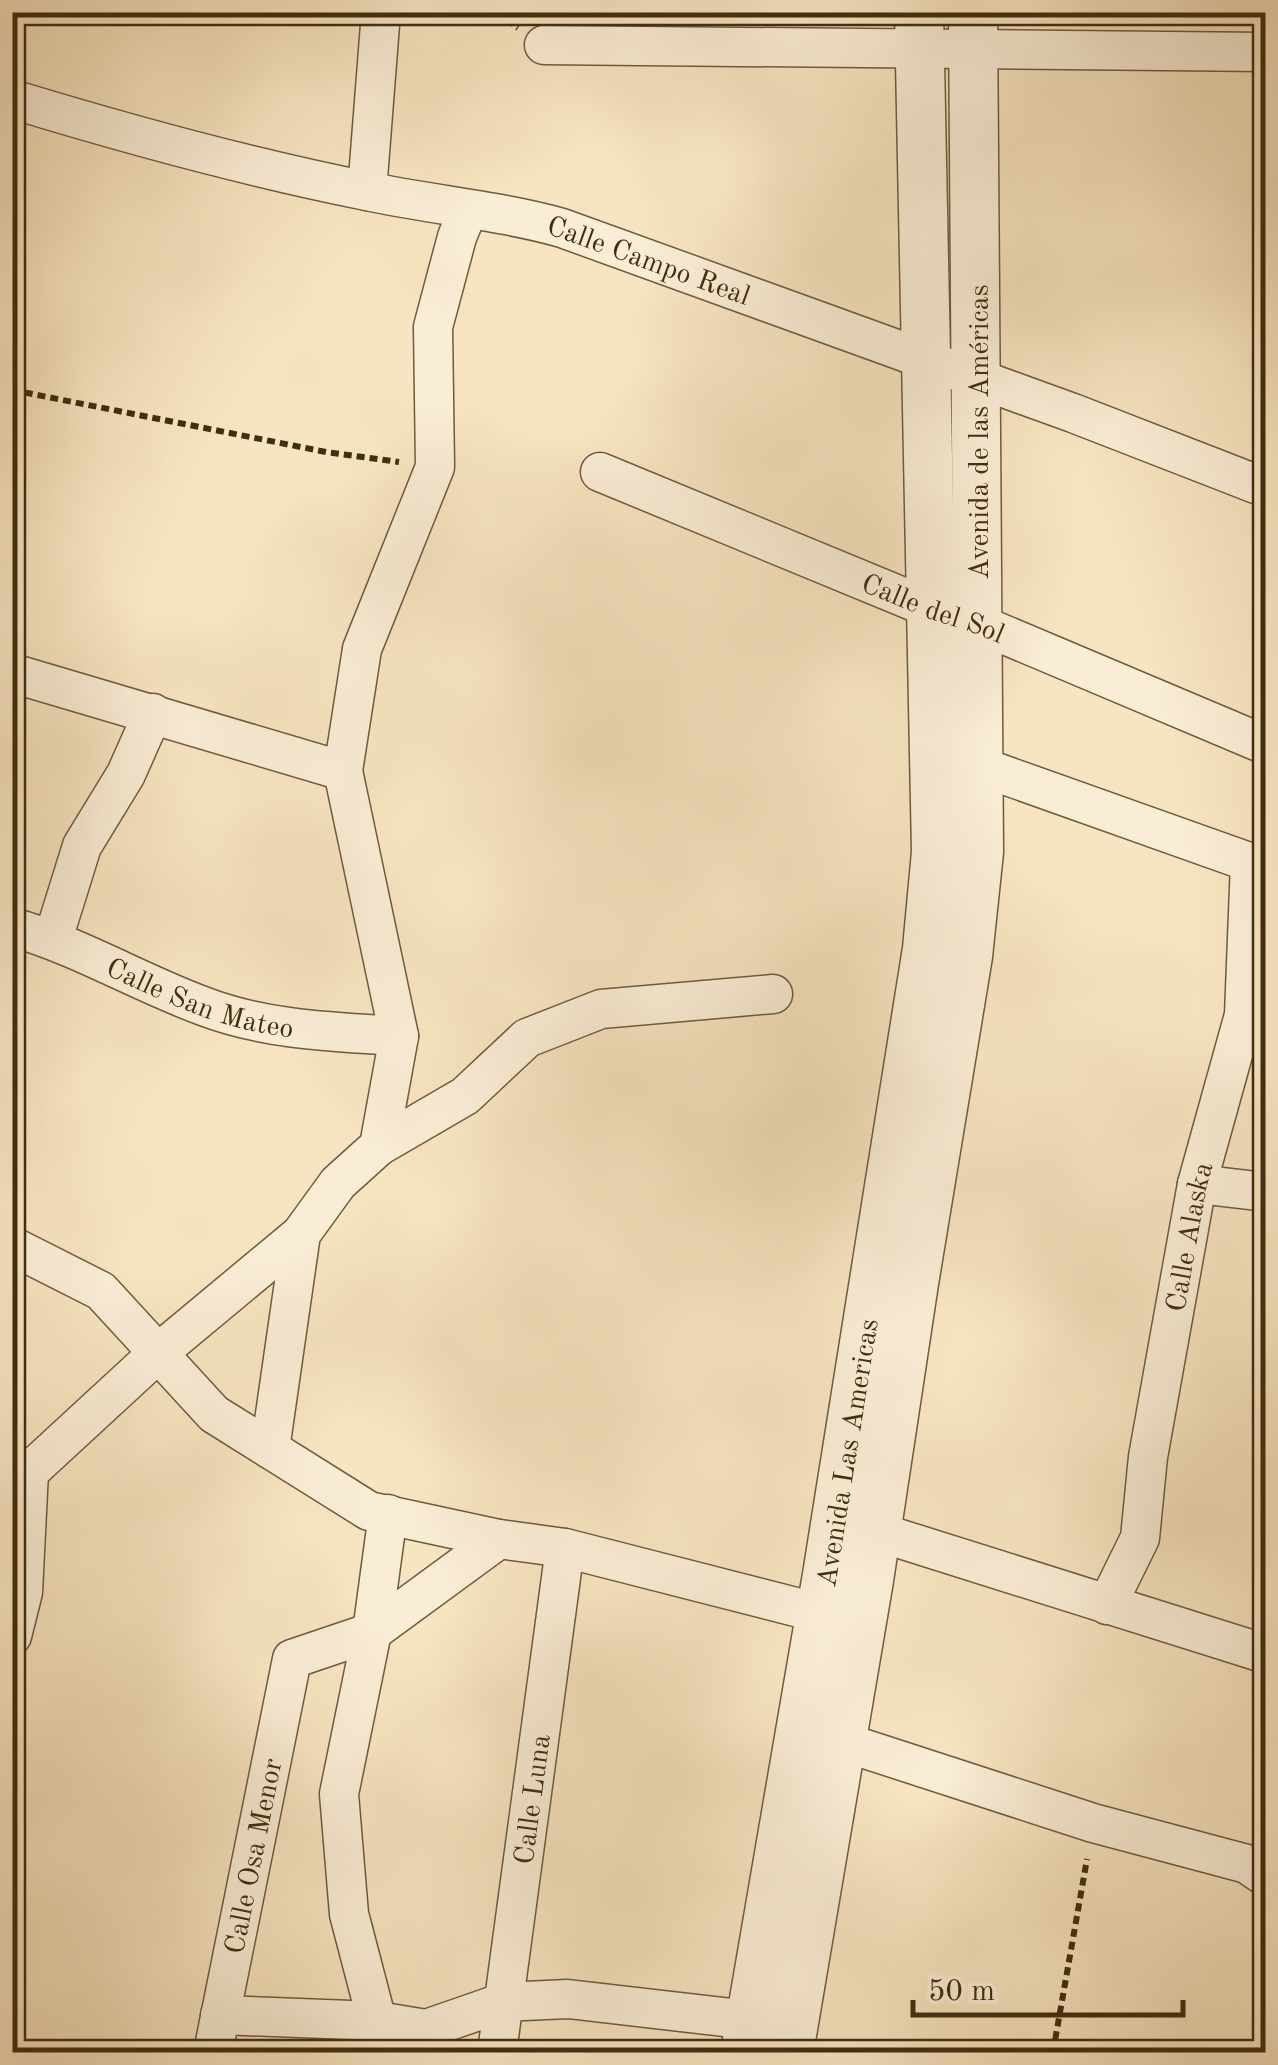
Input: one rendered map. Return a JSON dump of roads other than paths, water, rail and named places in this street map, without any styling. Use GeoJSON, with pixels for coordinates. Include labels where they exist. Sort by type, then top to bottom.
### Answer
{"type":"FeatureCollection","features":[{"type":"Feature","properties":{"kind":"street"},"geometry":{"type":"LineString","coordinates":[[366,192],[381,12]]}},
{"type":"Feature","properties":{"kind":"street"},"geometry":{"type":"LineString","coordinates":[[544,46],[973,31],[1266,52]]}},
{"type":"Feature","properties":{"kind":"street","name":"Avenida de las Américas"},"geometry":{"type":"LineString","coordinates":[[957,852],[979,766],[973,31]]}},
{"type":"Feature","properties":{"kind":"street","name":"Avenida de las Américas"},"geometry":{"type":"LineString","coordinates":[[920,32],[932,610],[957,852]]}},
{"type":"Feature","properties":{"kind":"street","name":"Calle Campo Real"},"geometry":{"type":"LineString","coordinates":[[12,99],[164,145],[366,192],[530,219],[562,228],[1266,488]]}},
{"type":"Feature","properties":{"kind":"street"},"geometry":{"type":"LineString","coordinates":[[379,1146],[399,1036],[342,771],[362,649],[435,467],[434,327],[457,237],[468,210]]}},
{"type":"Feature","properties":{"kind":"street","name":"Calle del Sol"},"geometry":{"type":"LineString","coordinates":[[600,472],[932,610],[979,624],[1266,745]]}},
{"type":"Feature","properties":{"kind":"street"},"geometry":{"type":"LineString","coordinates":[[12,673],[342,771]]}},
{"type":"Feature","properties":{"kind":"street"},"geometry":{"type":"LineString","coordinates":[[54,939],[82,846],[126,774],[153,713]]}},
{"type":"Feature","properties":{"kind":"street"},"geometry":{"type":"LineString","coordinates":[[979,766],[1258,865]]}},
{"type":"Feature","properties":{"kind":"street","name":"Avenida Las Americas"},"geometry":{"type":"LineString","coordinates":[[839,1589],[875,1531],[968,956],[957,852]]}},
{"type":"Feature","properties":{"kind":"street","name":"Avenida Las Americas"},"geometry":{"type":"LineString","coordinates":[[769,2039],[821,1735],[927,949],[957,852]]}},
{"type":"Feature","properties":{"kind":"street","name":"Calle Alaska"},"geometry":{"type":"LineString","coordinates":[[1107,1605],[1140,1538],[1148,1457],[1197,1184],[1255,1012],[1258,865]]}},
{"type":"Feature","properties":{"kind":"street","name":"Calle San Mateo"},"geometry":{"type":"LineString","coordinates":[[12,927],[54,939],[206,1008],[296,1030],[399,1036]]}},
{"type":"Feature","properties":{"kind":"street"},"geometry":{"type":"LineString","coordinates":[[12,1636],[22,1592],[21,1472],[301,1234],[338,1184],[379,1146],[465,1096],[528,1038],[601,1009],[773,994]]}},
{"type":"Feature","properties":{"kind":"street"},"geometry":{"type":"LineString","coordinates":[[1197,1184],[1266,1192]]}},
{"type":"Feature","properties":{"kind":"street"},"geometry":{"type":"LineString","coordinates":[[270,1449],[301,1234]]}},
{"type":"Feature","properties":{"kind":"street"},"geometry":{"type":"LineString","coordinates":[[12,1246],[101,1292],[214,1414],[368,1511],[499,1539],[839,1589]]}},
{"type":"Feature","properties":{"kind":"street"},"geometry":{"type":"LineString","coordinates":[[377,2021],[350,1914],[339,1794],[372,1632],[388,1514]]}},
{"type":"Feature","properties":{"kind":"street"},"geometry":{"type":"LineString","coordinates":[[875,1531],[1266,1654]]}},
{"type":"Feature","properties":{"kind":"street"},"geometry":{"type":"LineString","coordinates":[[372,1632],[499,1539]]}},
{"type":"Feature","properties":{"kind":"street","name":"Calle Luna"},"geometry":{"type":"LineString","coordinates":[[497,2052],[566,1548]]}},
{"type":"Feature","properties":{"kind":"street","name":"Calle Osa Menor"},"geometry":{"type":"LineString","coordinates":[[213,2052],[292,1658],[372,1632]]}},
{"type":"Feature","properties":{"kind":"street"},"geometry":{"type":"LineString","coordinates":[[821,1735],[1093,1823],[1246,1864],[1266,1877]]}},
{"type":"Feature","properties":{"kind":"street"},"geometry":{"type":"LineString","coordinates":[[220,2015],[377,2021],[426,2028],[504,2002],[568,1999],[769,2039]]}}]}
